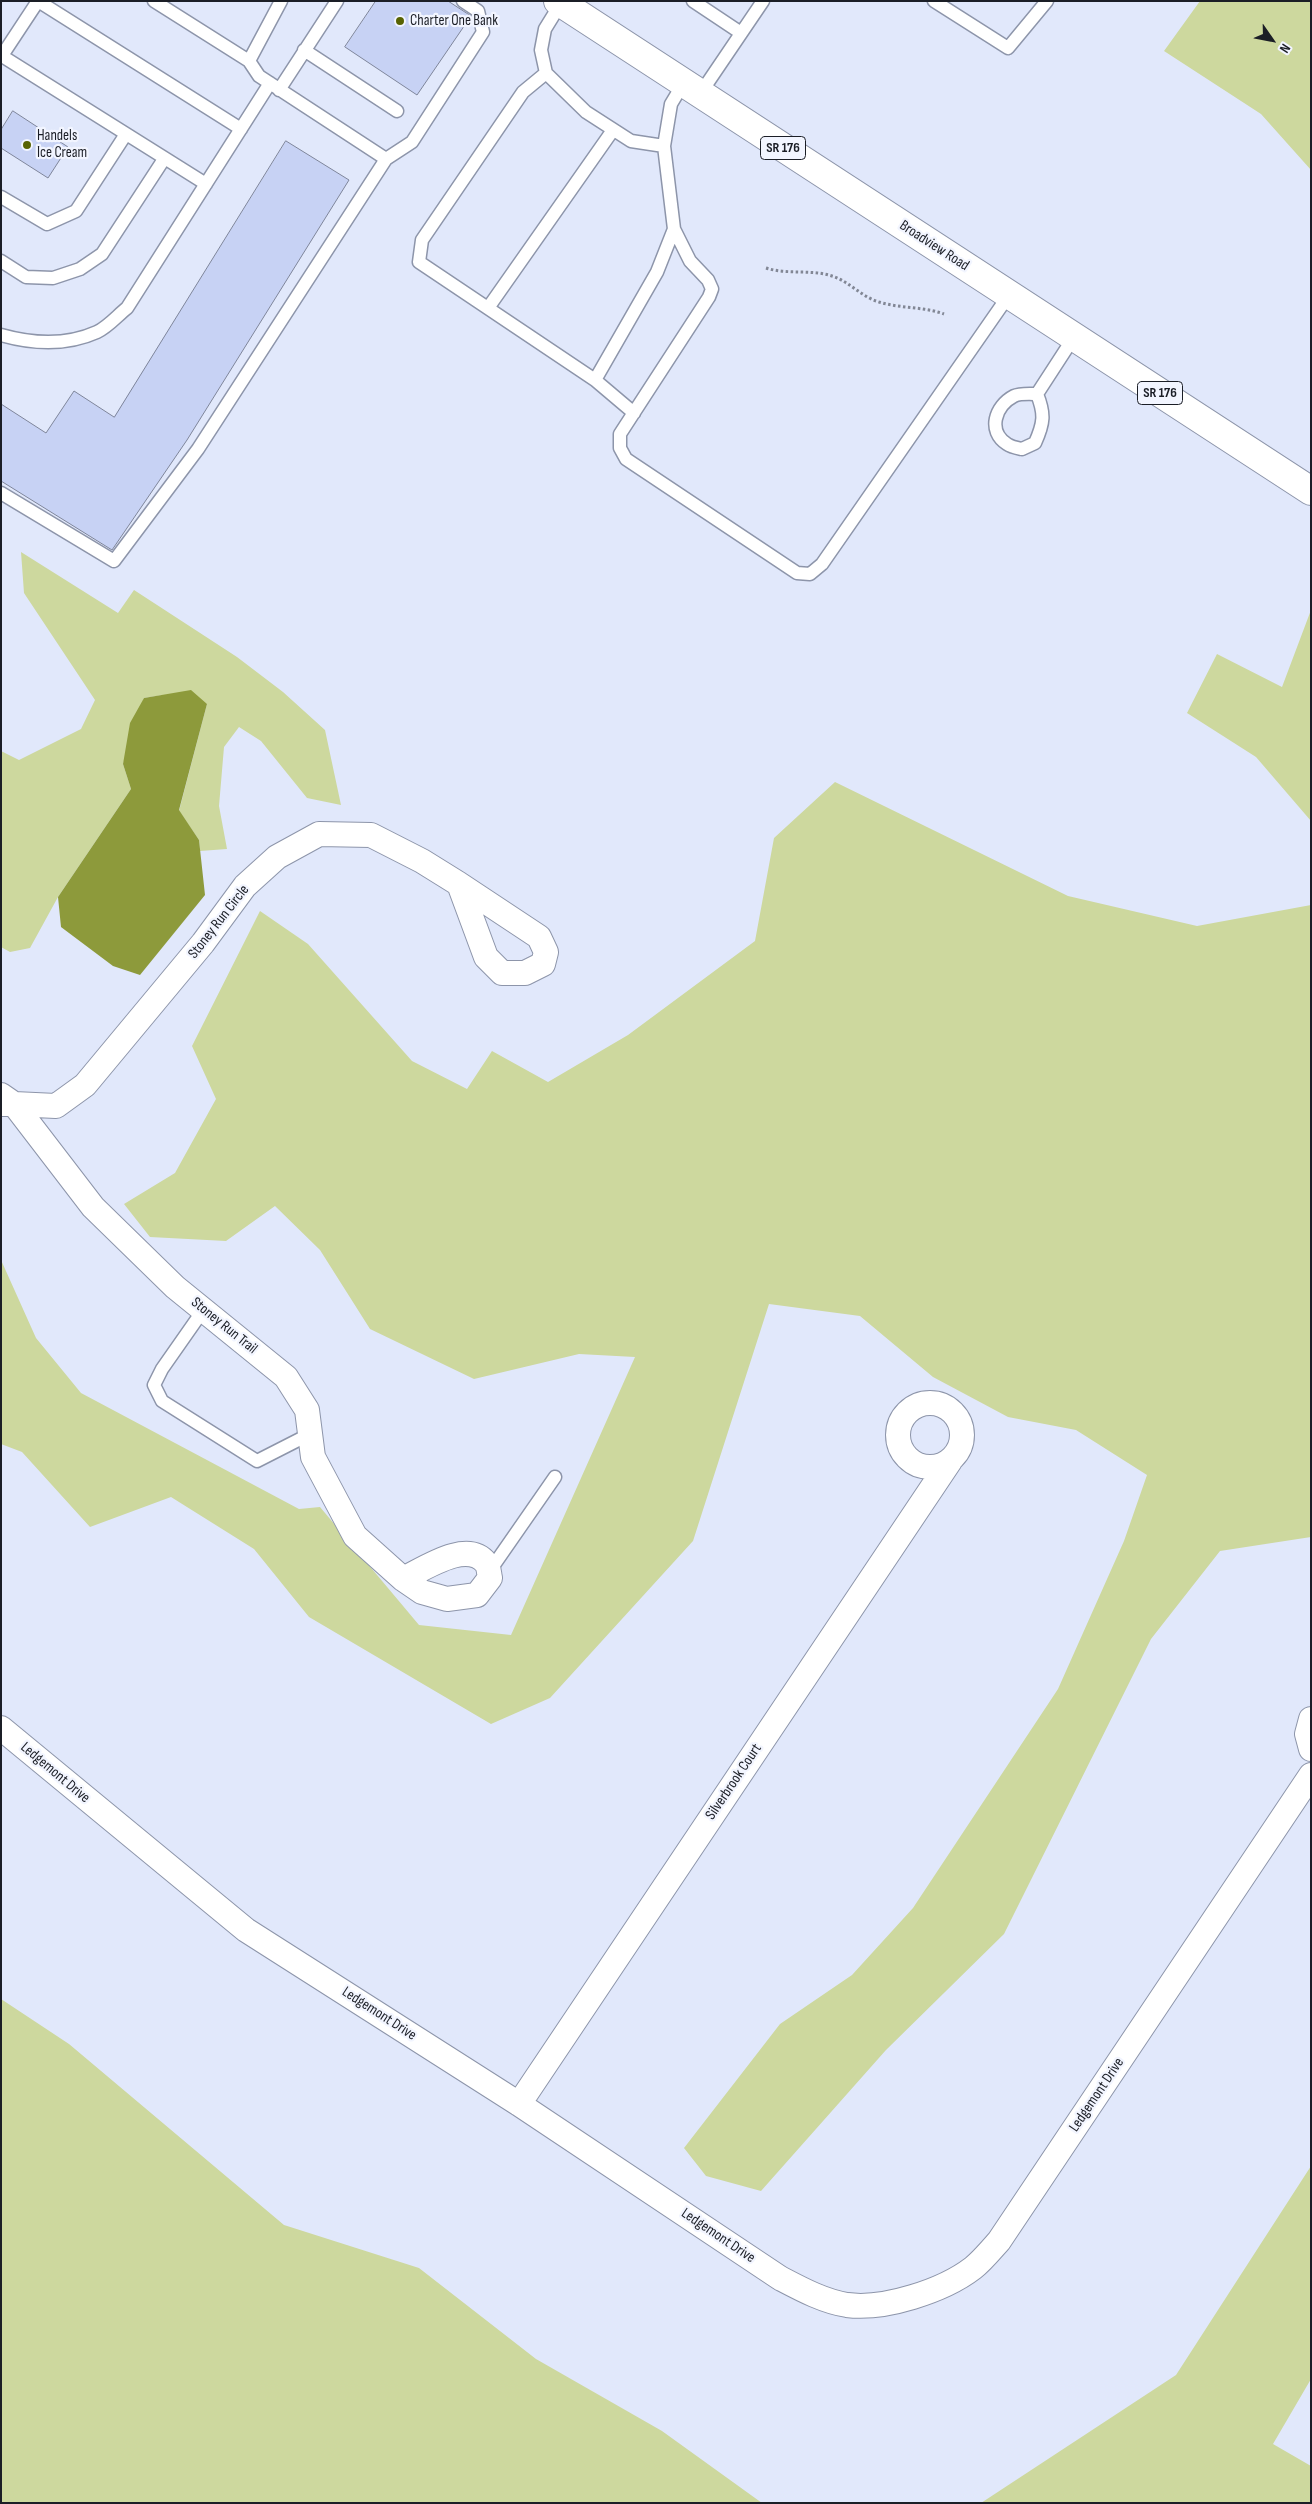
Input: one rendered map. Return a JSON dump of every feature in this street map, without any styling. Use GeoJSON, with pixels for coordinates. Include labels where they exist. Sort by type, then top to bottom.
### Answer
{"type":"FeatureCollection","features":[{"type":"Feature","properties":{"kind":"main road","name":"Broadview Road"},"geometry":{"type":"LineString","coordinates":[[559,2],[1311,491]]}},
{"type":"Feature","properties":{"kind":"street","name":"Stoney Run Circle"},"geometry":{"type":"LineString","coordinates":[[6,1101],[56,1106],[85,1085],[203,943],[245,886],[277,857],[320,834],[371,835],[422,861],[460,884]]}},
{"type":"Feature","properties":{"kind":"street","name":"Stoney Run Trail"},"geometry":{"type":"LineString","coordinates":[[6,1101],[92,1207],[175,1287],[286,1377],[306,1410],[313,1456],[355,1536],[403,1579],[422,1592],[447,1599],[477,1595],[490,1578],[489,1572]]}},
{"type":"Feature","properties":{"kind":"street","name":"Silverbrook Court"},"geometry":{"type":"LineString","coordinates":[[519,2104],[950,1461]]}},
{"type":"Feature","properties":{"kind":"street"},"geometry":{"type":"LineString","coordinates":[[403,1579],[459,1552],[476,1556],[486,1564],[489,1572]]}},
{"type":"Feature","properties":{"kind":"street"},"geometry":{"type":"LineString","coordinates":[[1311,1719],[1307,1734],[1311,1749]]}},
{"type":"Feature","properties":{"kind":"street","name":"Ledgemont Drive"},"geometry":{"type":"LineString","coordinates":[[1,1728],[246,1930],[519,2104],[780,2278],[816,2296],[848,2305],[896,2302],[940,2287],[972,2268],[1000,2241],[1311,1775]]}},
{"type":"Feature","properties":{"kind":"lane"},"geometry":{"type":"LineString","coordinates":[[206,184],[2,57],[38,1],[241,129]]}},
{"type":"Feature","properties":{"kind":"lane"},"geometry":{"type":"LineString","coordinates":[[154,1],[249,61],[259,76],[386,159]]}},
{"type":"Feature","properties":{"kind":"lane"},"geometry":{"type":"LineString","coordinates":[[249,61],[281,1]]}},
{"type":"Feature","properties":{"kind":"lane"},"geometry":{"type":"LineString","coordinates":[[1,335],[22,341],[63,343],[98,332],[128,308],[241,129],[304,50],[337,1]]}},
{"type":"Feature","properties":{"kind":"lane"},"geometry":{"type":"LineString","coordinates":[[1,494],[114,562],[198,449],[386,159],[412,142],[483,32],[478,11],[463,1]]}},
{"type":"Feature","properties":{"kind":"lane"},"geometry":{"type":"LineString","coordinates":[[693,1],[741,33]]}},
{"type":"Feature","properties":{"kind":"lane"},"geometry":{"type":"LineString","coordinates":[[763,1],[741,33],[692,89],[671,104],[664,146],[674,229],[690,261],[708,280],[712,289],[709,297],[620,434],[620,448],[626,459],[797,573],[810,574],[822,564],[1009,295]]}},
{"type":"Feature","properties":{"kind":"lane"},"geometry":{"type":"LineString","coordinates":[[934,1],[1008,48],[1047,1]]}},
{"type":"Feature","properties":{"kind":"lane"},"geometry":{"type":"LineString","coordinates":[[559,2],[545,29],[541,50],[546,74],[586,112],[631,141],[664,146]]}},
{"type":"Feature","properties":{"kind":"lane"},"geometry":{"type":"LineString","coordinates":[[304,50],[397,111]]}},
{"type":"Feature","properties":{"kind":"lane"},"geometry":{"type":"LineString","coordinates":[[546,74],[524,92],[422,240],[418,262],[595,380],[634,413]]}},
{"type":"Feature","properties":{"kind":"lane"},"geometry":{"type":"LineString","coordinates":[[488,308],[613,130]]}},
{"type":"Feature","properties":{"kind":"lane"},"geometry":{"type":"LineString","coordinates":[[1,197],[48,224],[76,211],[126,134]]}},
{"type":"Feature","properties":{"kind":"lane"},"geometry":{"type":"LineString","coordinates":[[1,261],[26,277],[53,278],[80,269],[102,254],[164,158]]}},
{"type":"Feature","properties":{"kind":"lane"},"geometry":{"type":"LineString","coordinates":[[595,380],[656,272],[674,229]]}},
{"type":"Feature","properties":{"kind":"lane"},"geometry":{"type":"LineString","coordinates":[[1038,394],[1074,337]]}},
{"type":"Feature","properties":{"kind":"lane"},"geometry":{"type":"LineString","coordinates":[[1038,394],[1044,411],[1042,428],[1035,443],[1022,449],[1007,444],[995,430],[995,418],[1000,408],[1015,396],[1038,394]]}},
{"type":"Feature","properties":{"kind":"lane"},"geometry":{"type":"LineString","coordinates":[[204,1309],[162,1369],[154,1385],[162,1402],[257,1461],[310,1434]]}},
{"type":"Feature","properties":{"kind":"lane"},"geometry":{"type":"LineString","coordinates":[[489,1572],[555,1477]]}},
{"type":"Feature","properties":{"kind":"path"},"geometry":{"type":"LineString","coordinates":[[766,268],[779,272],[832,276],[873,300],[898,307],[928,308],[944,314]]}},
{"type":"Feature","properties":{"kind":"shaded area"},"geometry":{"type":"Polygon","coordinates":[[[1200,1],[1311,1],[1311,170],[1261,114],[1164,51],[1200,1]]]}},
{"type":"Feature","properties":{"kind":"shaded area"},"geometry":{"type":"Polygon","coordinates":[[[21,552],[118,613],[134,590],[237,657],[283,692],[325,730],[341,805],[307,798],[261,741],[239,727],[224,747],[219,806],[227,849],[200,851],[199,840],[179,811],[207,704],[163,695],[144,698],[123,764],[131,789],[58,897],[30,948],[10,952],[1,947],[1,751],[19,760],[81,729],[95,700],[24,593],[21,552]]]}},
{"type":"Feature","properties":{"kind":"shaded area"},"geometry":{"type":"Polygon","coordinates":[[[1311,610],[1311,821],[1256,757],[1187,713],[1217,654],[1282,687],[1311,610]]]}},
{"type":"Feature","properties":{"kind":"shaded area"},"geometry":{"type":"Polygon","coordinates":[[[191,690],[207,704],[179,810],[199,840],[205,895],[140,975],[113,966],[61,927],[58,897],[131,789],[123,764],[130,723],[144,698],[191,690]]]}},
{"type":"Feature","properties":{"kind":"shaded area"},"geometry":{"type":"Polygon","coordinates":[[[835,782],[1068,896],[1197,926],[1311,905],[1311,1537],[1220,1551],[1151,1639],[1004,1934],[886,2050],[761,2191],[706,2176],[684,2148],[780,2024],[852,1975],[913,1908],[1058,1689],[1124,1541],[1147,1475],[1076,1430],[1008,1417],[933,1377],[860,1316],[769,1304],[693,1541],[550,1698],[491,1724],[309,1617],[254,1549],[171,1497],[90,1527],[22,1452],[1,1444],[1,1260],[36,1338],[81,1393],[299,1509],[320,1507],[419,1625],[511,1635],[635,1357],[579,1354],[474,1379],[370,1329],[320,1250],[275,1206],[226,1241],[150,1237],[124,1204],[175,1173],[216,1099],[192,1046],[260,911],[308,944],[412,1061],[467,1089],[492,1051],[548,1082],[628,1035],[755,941],[774,838],[835,782]]]}},
{"type":"Feature","properties":{"kind":"shaded area"},"geometry":{"type":"Polygon","coordinates":[[[1,1999],[69,2044],[284,2225],[419,2268],[536,2359],[662,2431],[762,2503],[1,2503],[1,1999]]]}},
{"type":"Feature","properties":{"kind":"shaded area"},"geometry":{"type":"Polygon","coordinates":[[[1311,2166],[1311,2379],[1273,2444],[1311,2466],[1311,2503],[981,2503],[1176,2375],[1311,2166]]]}},
{"type":"Feature","properties":{"kind":"building"},"geometry":{"type":"Polygon","coordinates":[[[376,1],[448,1],[471,16],[417,95],[345,47],[376,1]]]}},
{"type":"Feature","properties":{"kind":"building"},"geometry":{"type":"Polygon","coordinates":[[[13,111],[68,147],[48,178],[1,148],[1,130],[13,111]]]}},
{"type":"Feature","properties":{"kind":"building"},"geometry":{"type":"Polygon","coordinates":[[[286,141],[349,180],[187,440],[112,550],[1,481],[1,404],[46,433],[74,391],[114,417],[286,141]]]}},
{"type":"Feature","properties":{"kind":"place","name":"Charter One Bank"},"geometry":{"type":"Point","coordinates":[400,21]}},
{"type":"Feature","properties":{"kind":"place","name":"Handels Ice Cream"},"geometry":{"type":"Point","coordinates":[27,145]}}]}
